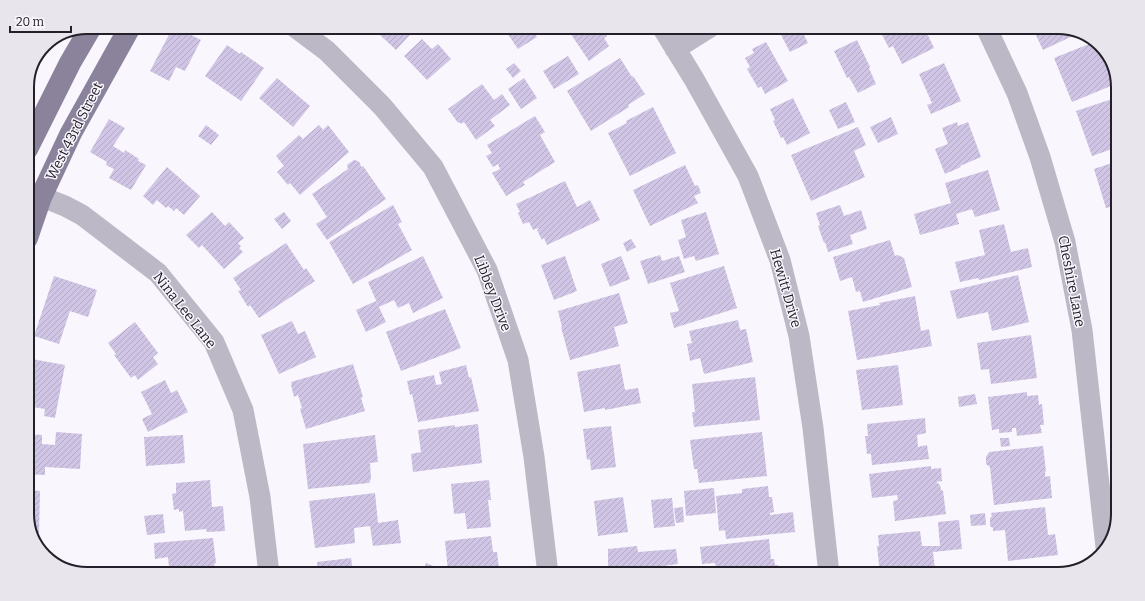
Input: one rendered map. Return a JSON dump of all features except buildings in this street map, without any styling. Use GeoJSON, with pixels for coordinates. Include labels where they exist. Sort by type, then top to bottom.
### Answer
{"type":"FeatureCollection","features":[{"type":"Feature","properties":{"kind":"main road"},"geometry":{"type":"LineString","coordinates":[[34,135],[70,63],[87,34]]}},
{"type":"Feature","properties":{"kind":"main road","name":"West 43rd Street"},"geometry":{"type":"LineString","coordinates":[[34,194],[71,133],[126,34]]}},
{"type":"Feature","properties":{"kind":"street","name":"Libbey Drive"},"geometry":{"type":"LineString","coordinates":[[304,34],[326,51],[382,106],[433,167],[487,270],[518,360],[534,457],[547,567]]}},
{"type":"Feature","properties":{"kind":"street","name":"Hewitt Drive"},"geometry":{"type":"LineString","coordinates":[[666,34],[694,79],[748,176],[780,260],[799,336],[813,428],[828,567]]}},
{"type":"Feature","properties":{"kind":"street"},"geometry":{"type":"LineString","coordinates":[[675,49],[699,34]]}},
{"type":"Feature","properties":{"kind":"street","name":"Cheshire Lane"},"geometry":{"type":"LineString","coordinates":[[989,34],[1016,93],[1038,150],[1065,242],[1082,330],[1105,538]]}},
{"type":"Feature","properties":{"kind":"street","name":"Nina Lee Lane"},"geometry":{"type":"LineString","coordinates":[[34,194],[65,206],[82,216],[158,273],[214,342],[243,410],[260,497],[268,567]]}}]}
